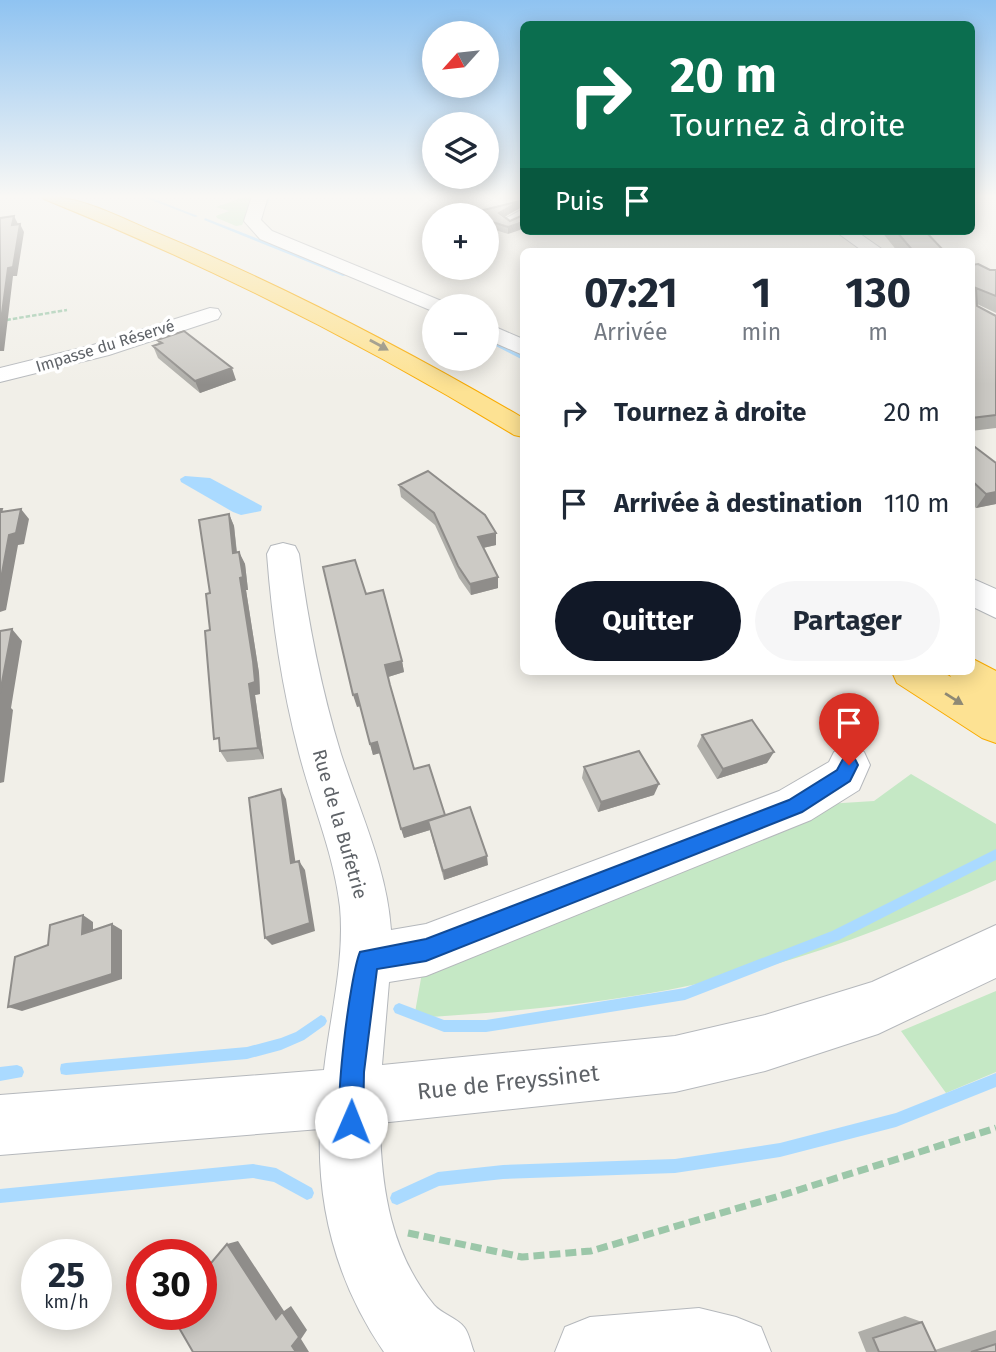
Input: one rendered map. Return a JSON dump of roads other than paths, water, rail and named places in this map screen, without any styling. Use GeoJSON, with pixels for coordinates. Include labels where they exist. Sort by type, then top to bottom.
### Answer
{"type":"FeatureCollection","features":[{"type":"Feature","properties":{"kind":"highway"},"geometry":{"type":"LineString","coordinates":[[205,259],[272,290],[395,354],[520,427]]}},
{"type":"Feature","properties":{"kind":"highway"},"geometry":{"type":"LineString","coordinates":[[235,259],[422,350]]}},
{"type":"Feature","properties":{"kind":"highway"},"geometry":{"type":"LineString","coordinates":[[461,371],[520,403]]}},
{"type":"Feature","properties":{"kind":"highway"},"geometry":{"type":"LineString","coordinates":[[916,675],[996,726]]}},
{"type":"Feature","properties":{"kind":"highway"},"geometry":{"type":"LineString","coordinates":[[972,675],[996,690]]}},
{"type":"Feature","properties":{"kind":"street"},"geometry":{"type":"LineString","coordinates":[[324,259],[422,300]]}},
{"type":"Feature","properties":{"kind":"street","name":"Impasse du Réservé"},"geometry":{"type":"LineString","coordinates":[[0,375],[101,350],[210,314]]}},
{"type":"Feature","properties":{"kind":"street"},"geometry":{"type":"LineString","coordinates":[[499,336],[520,347]]}},
{"type":"Feature","properties":{"kind":"street","name":"Rue de la Bufetrie"},"geometry":{"type":"LineString","coordinates":[[284,554],[286,586],[311,721],[357,870],[364,905],[367,960],[358,1017],[352,1097],[351,1176],[362,1237],[384,1295],[411,1332],[439,1352]]}},
{"type":"Feature","properties":{"kind":"street"},"geometry":{"type":"LineString","coordinates":[[975,592],[996,605]]}},
{"type":"Feature","properties":{"kind":"street"},"geometry":{"type":"LineString","coordinates":[[367,960],[426,950],[795,806],[844,776],[849,765]]}},
{"type":"Feature","properties":{"kind":"street","name":"Rue de Freyssinet"},"geometry":{"type":"LineString","coordinates":[[0,1125],[352,1097],[675,1064],[765,1043],[878,1007],[996,951]]}},
{"type":"Feature","properties":{"kind":"street"},"geometry":{"type":"LineString","coordinates":[[590,1352],[699,1343],[736,1352]]}},
{"type":"Feature","properties":{"kind":"water"},"geometry":{"type":"Polygon","coordinates":[[[185,476],[210,478],[262,506],[261,511],[241,515],[233,512],[181,482],[180,479],[185,476]]]}},
{"type":"Feature","properties":{"kind":"waterway"},"geometry":{"type":"LineString","coordinates":[[305,259],[345,275]]}},
{"type":"Feature","properties":{"kind":"waterway"},"geometry":{"type":"LineString","coordinates":[[499,346],[520,356]]}},
{"type":"Feature","properties":{"kind":"waterway"},"geometry":{"type":"LineString","coordinates":[[399,1009],[444,1026],[486,1026],[685,994],[835,936],[996,854]]}},
{"type":"Feature","properties":{"kind":"waterway"},"geometry":{"type":"LineString","coordinates":[[66,1069],[247,1053],[300,1036],[321,1021]]}},
{"type":"Feature","properties":{"kind":"waterway"},"geometry":{"type":"LineString","coordinates":[[0,1074],[17,1072]]}},
{"type":"Feature","properties":{"kind":"waterway"},"geometry":{"type":"LineString","coordinates":[[397,1198],[438,1179],[503,1172],[675,1166],[780,1150],[896,1120],[996,1080]]}},
{"type":"Feature","properties":{"kind":"waterway"},"geometry":{"type":"LineString","coordinates":[[0,1196],[253,1171],[276,1175],[307,1193]]}}]}
